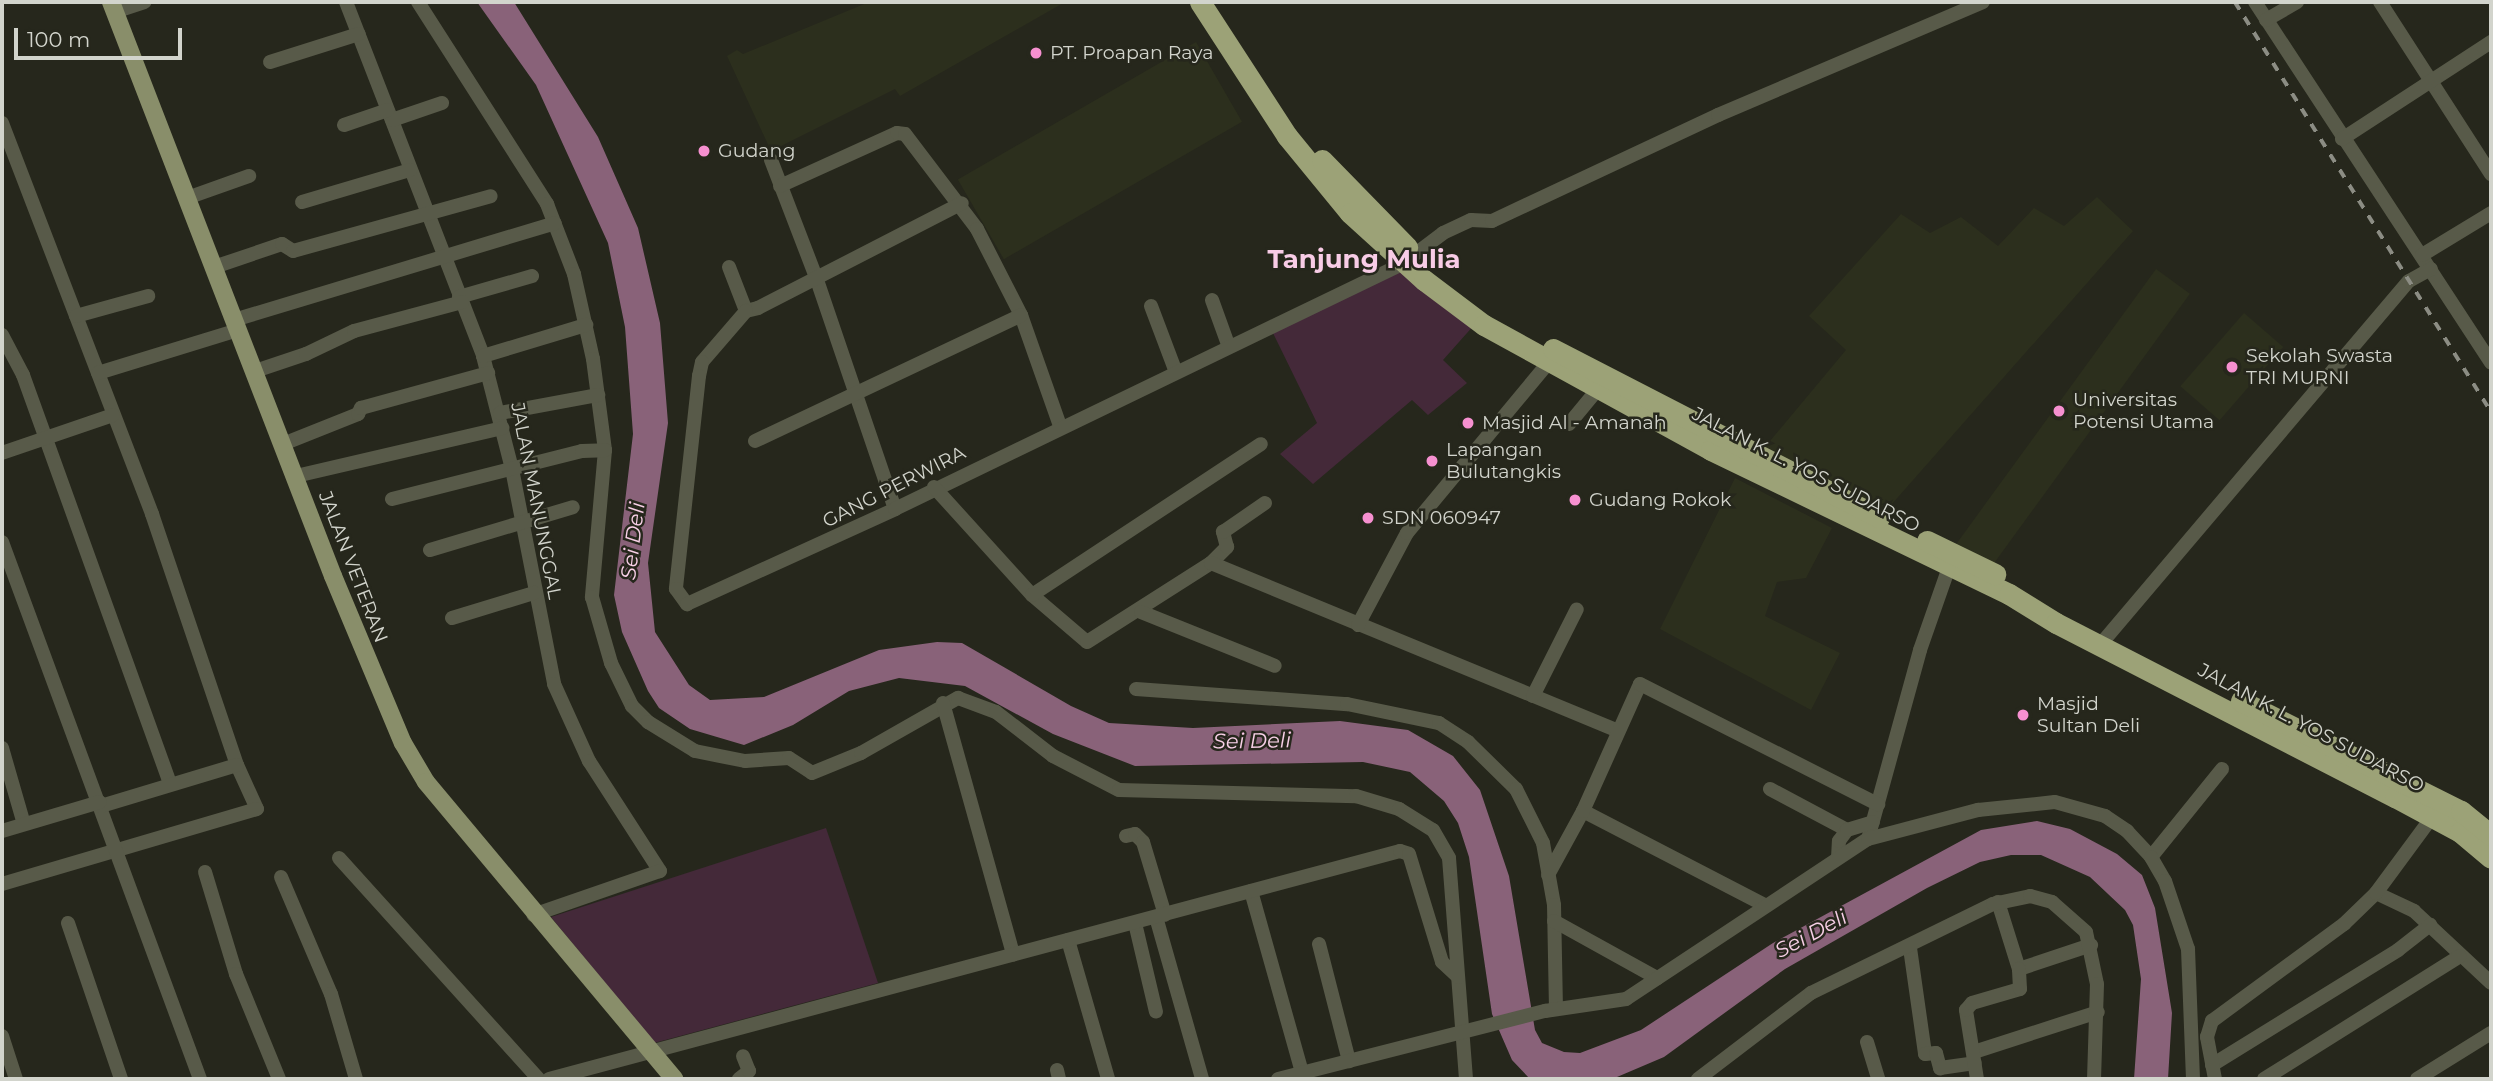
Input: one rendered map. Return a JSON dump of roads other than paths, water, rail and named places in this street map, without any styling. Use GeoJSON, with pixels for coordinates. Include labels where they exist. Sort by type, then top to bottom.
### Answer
{"type":"FeatureCollection","features":[{"type":"Feature","properties":{"kind":"highway","name":"JALAN K. L. YOS SUDARSO"},"geometry":{"type":"LineString","coordinates":[[1200,2],[1287,136],[1350,213],[1409,259],[1504,324],[2104,640],[2432,817],[2491,858]]}},
{"type":"Feature","properties":{"kind":"highway","name":"JALAN K. L. YOS SUDARSO"},"geometry":{"type":"LineString","coordinates":[[1215,2],[1251,65],[1317,154],[1409,259],[1484,326],[1710,450],[2461,811],[2491,835]]}},
{"type":"Feature","properties":{"kind":"main road","name":"JALAN VETERAN"},"geometry":{"type":"LineString","coordinates":[[112,7],[403,743],[426,782],[533,915],[674,1079]]}},
{"type":"Feature","properties":{"kind":"street"},"geometry":{"type":"LineString","coordinates":[[112,7],[144,2]]}},
{"type":"Feature","properties":{"kind":"street","name":"JALAN MANUNGGAL"},"geometry":{"type":"LineString","coordinates":[[346,2],[483,356],[502,421],[554,684],[570,722],[660,871],[533,915]]}},
{"type":"Feature","properties":{"kind":"street"},"geometry":{"type":"LineString","coordinates":[[418,2],[427,22],[514,147],[555,223],[574,274],[586,325],[605,450],[592,597],[625,694],[648,722],[695,751],[718,759],[789,758],[812,773],[861,753],[943,703],[958,698],[996,712],[1053,756],[1119,790],[1356,796],[1417,818],[1433,830],[1449,858],[1466,1079]]}},
{"type":"Feature","properties":{"kind":"street","name":"GANG PERWIRA"},"geometry":{"type":"LineString","coordinates":[[746,310],[734,320],[701,369],[676,589],[680,600],[694,605],[1409,259],[1443,233],[1471,220],[1492,221],[1718,116],[1983,2]]}},
{"type":"Feature","properties":{"kind":"street"},"geometry":{"type":"LineString","coordinates":[[2255,2],[2342,139],[2431,269],[2491,363]]}},
{"type":"Feature","properties":{"kind":"street"},"geometry":{"type":"LineString","coordinates":[[2266,20],[2297,2]]}},
{"type":"Feature","properties":{"kind":"street"},"geometry":{"type":"LineString","coordinates":[[2380,2],[2491,174]]}},
{"type":"Feature","properties":{"kind":"street"},"geometry":{"type":"LineString","coordinates":[[270,62],[359,34]]}},
{"type":"Feature","properties":{"kind":"street"},"geometry":{"type":"LineString","coordinates":[[2342,139],[2491,42]]}},
{"type":"Feature","properties":{"kind":"street"},"geometry":{"type":"LineString","coordinates":[[344,125],[442,103]]}},
{"type":"Feature","properties":{"kind":"street"},"geometry":{"type":"LineString","coordinates":[[2,123],[98,373],[237,765],[256,811],[118,853],[2,884]]}},
{"type":"Feature","properties":{"kind":"street"},"geometry":{"type":"LineString","coordinates":[[780,186],[900,132],[962,203],[1021,315],[1060,426]]}},
{"type":"Feature","properties":{"kind":"street"},"geometry":{"type":"LineString","coordinates":[[771,160],[817,280],[895,509]]}},
{"type":"Feature","properties":{"kind":"street"},"geometry":{"type":"LineString","coordinates":[[302,202],[410,170]]}},
{"type":"Feature","properties":{"kind":"street"},"geometry":{"type":"LineString","coordinates":[[187,198],[249,176]]}},
{"type":"Feature","properties":{"kind":"street"},"geometry":{"type":"LineString","coordinates":[[214,267],[286,243],[293,251],[491,196]]}},
{"type":"Feature","properties":{"kind":"street"},"geometry":{"type":"LineString","coordinates":[[729,267],[746,310],[817,280],[962,203]]}},
{"type":"Feature","properties":{"kind":"street"},"geometry":{"type":"LineString","coordinates":[[2422,256],[2491,213]]}},
{"type":"Feature","properties":{"kind":"street"},"geometry":{"type":"LineString","coordinates":[[98,373],[236,325],[555,223]]}},
{"type":"Feature","properties":{"kind":"street"},"geometry":{"type":"LineString","coordinates":[[2104,640],[2409,281],[2431,269]]}},
{"type":"Feature","properties":{"kind":"street"},"geometry":{"type":"LineString","coordinates":[[255,371],[306,354],[354,331],[532,276]]}},
{"type":"Feature","properties":{"kind":"street"},"geometry":{"type":"LineString","coordinates":[[76,316],[148,296]]}},
{"type":"Feature","properties":{"kind":"street"},"geometry":{"type":"LineString","coordinates":[[1212,300],[1229,348]]}},
{"type":"Feature","properties":{"kind":"street"},"geometry":{"type":"LineString","coordinates":[[1151,306],[1176,372]]}},
{"type":"Feature","properties":{"kind":"street"},"geometry":{"type":"LineString","coordinates":[[755,441],[1021,315]]}},
{"type":"Feature","properties":{"kind":"street"},"geometry":{"type":"LineString","coordinates":[[483,356],[586,325]]}},
{"type":"Feature","properties":{"kind":"street"},"geometry":{"type":"LineString","coordinates":[[2,335],[23,375],[47,439],[170,784]]}},
{"type":"Feature","properties":{"kind":"street"},"geometry":{"type":"LineString","coordinates":[[1358,625],[1407,533],[1548,363]]}},
{"type":"Feature","properties":{"kind":"street"},"geometry":{"type":"LineString","coordinates":[[283,444],[358,414],[360,408],[488,373]]}},
{"type":"Feature","properties":{"kind":"street"},"geometry":{"type":"LineString","coordinates":[[1569,424],[1598,389]]}},
{"type":"Feature","properties":{"kind":"street"},"geometry":{"type":"LineString","coordinates":[[296,476],[598,395]]}},
{"type":"Feature","properties":{"kind":"street"},"geometry":{"type":"LineString","coordinates":[[2,453],[113,415]]}},
{"type":"Feature","properties":{"kind":"street"},"geometry":{"type":"LineString","coordinates":[[1032,595],[1261,444]]}},
{"type":"Feature","properties":{"kind":"street"},"geometry":{"type":"LineString","coordinates":[[392,499],[512,469],[605,450]]}},
{"type":"Feature","properties":{"kind":"street"},"geometry":{"type":"LineString","coordinates":[[934,487],[1032,595],[1087,642],[1141,612],[1212,563],[1227,547],[1223,532],[1265,503]]}},
{"type":"Feature","properties":{"kind":"street"},"geometry":{"type":"LineString","coordinates":[[430,550],[522,520],[573,507]]}},
{"type":"Feature","properties":{"kind":"street"},"geometry":{"type":"LineString","coordinates":[[2,542],[200,1079]]}},
{"type":"Feature","properties":{"kind":"street"},"geometry":{"type":"LineString","coordinates":[[1212,563],[1616,730]]}},
{"type":"Feature","properties":{"kind":"street"},"geometry":{"type":"LineString","coordinates":[[1868,839],[1920,650],[1949,567]]}},
{"type":"Feature","properties":{"kind":"street"},"geometry":{"type":"LineString","coordinates":[[452,618],[534,593]]}},
{"type":"Feature","properties":{"kind":"street"},"geometry":{"type":"LineString","coordinates":[[1533,696],[1577,609]]}},
{"type":"Feature","properties":{"kind":"street"},"geometry":{"type":"LineString","coordinates":[[1141,612],[1275,666]]}},
{"type":"Feature","properties":{"kind":"street"},"geometry":{"type":"LineString","coordinates":[[1548,876],[1583,811],[1616,730],[1640,684],[1878,804]]}},
{"type":"Feature","properties":{"kind":"street"},"geometry":{"type":"LineString","coordinates":[[1136,689],[1347,704],[1439,723],[1492,762],[1516,789],[1543,843],[1554,921],[1551,1010]]}},
{"type":"Feature","properties":{"kind":"street"},"geometry":{"type":"LineString","coordinates":[[943,703],[1013,954]]}},
{"type":"Feature","properties":{"kind":"street"},"geometry":{"type":"LineString","coordinates":[[2,748],[24,824]]}},
{"type":"Feature","properties":{"kind":"street"},"geometry":{"type":"LineString","coordinates":[[2,831],[237,765]]}},
{"type":"Feature","properties":{"kind":"street"},"geometry":{"type":"LineString","coordinates":[[2151,857],[2222,769]]}},
{"type":"Feature","properties":{"kind":"street"},"geometry":{"type":"LineString","coordinates":[[1770,789],[1847,830]]}},
{"type":"Feature","properties":{"kind":"street"},"geometry":{"type":"LineString","coordinates":[[1278,1079],[1551,1010],[1617,1003],[1868,839],[1978,810],[2055,802],[2105,816],[2151,857],[2185,930],[2191,981],[2193,1079]]}},
{"type":"Feature","properties":{"kind":"street"},"geometry":{"type":"LineString","coordinates":[[1583,811],[1678,856],[1766,906]]}},
{"type":"Feature","properties":{"kind":"street"},"geometry":{"type":"LineString","coordinates":[[2430,925],[2398,950],[2213,1072],[2207,1037],[2217,1016],[2321,943],[2376,893],[2432,817]]}},
{"type":"Feature","properties":{"kind":"street"},"geometry":{"type":"LineString","coordinates":[[1838,859],[1839,841],[1847,830],[1873,822]]}},
{"type":"Feature","properties":{"kind":"street"},"geometry":{"type":"LineString","coordinates":[[1126,836],[1138,835],[1143,842],[1202,1079]]}},
{"type":"Feature","properties":{"kind":"street"},"geometry":{"type":"LineString","coordinates":[[549,1079],[1251,891],[1407,852],[1442,962],[1458,977]]}},
{"type":"Feature","properties":{"kind":"street"},"geometry":{"type":"LineString","coordinates":[[339,858],[539,1079]]}},
{"type":"Feature","properties":{"kind":"street"},"geometry":{"type":"LineString","coordinates":[[205,872],[236,974],[279,1079]]}},
{"type":"Feature","properties":{"kind":"street"},"geometry":{"type":"LineString","coordinates":[[281,877],[331,995],[356,1079]]}},
{"type":"Feature","properties":{"kind":"street"},"geometry":{"type":"LineString","coordinates":[[1251,891],[1302,1073]]}},
{"type":"Feature","properties":{"kind":"street"},"geometry":{"type":"LineString","coordinates":[[2376,893],[2414,911],[2491,983]]}},
{"type":"Feature","properties":{"kind":"street"},"geometry":{"type":"LineString","coordinates":[[1698,1079],[1811,993],[1998,902],[2030,896],[2052,902],[2087,932],[2091,945],[2098,1012],[2092,1079]]}},
{"type":"Feature","properties":{"kind":"street"},"geometry":{"type":"LineString","coordinates":[[1977,1079],[1966,1010],[1972,1003],[2020,989],[2019,969],[1998,902]]}},
{"type":"Feature","properties":{"kind":"street"},"geometry":{"type":"LineString","coordinates":[[1554,921],[1657,978]]}},
{"type":"Feature","properties":{"kind":"street"},"geometry":{"type":"LineString","coordinates":[[68,923],[121,1079]]}},
{"type":"Feature","properties":{"kind":"street"},"geometry":{"type":"LineString","coordinates":[[1135,923],[1156,1012]]}},
{"type":"Feature","properties":{"kind":"street"},"geometry":{"type":"LineString","coordinates":[[1068,940],[1108,1079]]}},
{"type":"Feature","properties":{"kind":"street"},"geometry":{"type":"LineString","coordinates":[[1319,944],[1349,1061]]}},
{"type":"Feature","properties":{"kind":"street"},"geometry":{"type":"LineString","coordinates":[[2019,969],[2091,945]]}},
{"type":"Feature","properties":{"kind":"street"},"geometry":{"type":"LineString","coordinates":[[1910,947],[1925,1054],[1936,1052],[1940,1068],[2098,1012]]}},
{"type":"Feature","properties":{"kind":"street"},"geometry":{"type":"LineString","coordinates":[[2264,1079],[2460,956]]}},
{"type":"Feature","properties":{"kind":"street"},"geometry":{"type":"LineString","coordinates":[[2417,1079],[2491,1033]]}},
{"type":"Feature","properties":{"kind":"street"},"geometry":{"type":"LineString","coordinates":[[2,1036],[6,1062],[16,1079]]}},
{"type":"Feature","properties":{"kind":"street"},"geometry":{"type":"LineString","coordinates":[[1867,1042],[1878,1079]]}},
{"type":"Feature","properties":{"kind":"street"},"geometry":{"type":"LineString","coordinates":[[740,1079],[749,1071],[743,1056]]}},
{"type":"Feature","properties":{"kind":"water","name":"Sei Deli"},"geometry":{"type":"Polygon","coordinates":[[[477,2],[514,2],[598,137],[638,228],[660,323],[668,423],[648,563],[655,632],[689,685],[710,700],[764,697],[879,650],[937,642],[962,643],[1071,706],[1109,723],[1193,728],[1340,721],[1408,730],[1453,756],[1480,790],[1509,876],[1535,1030],[1542,1043],[1564,1052],[1580,1053],[1641,1030],[1773,943],[1981,830],[2037,821],[2070,829],[2117,854],[2142,875],[2155,908],[2172,1013],[2168,1079],[2134,1079],[2141,979],[2133,925],[2125,910],[2090,877],[2041,855],[2011,855],[1980,862],[1927,888],[1785,969],[1664,1057],[1617,1077],[1530,1079],[1512,1060],[1492,1014],[1469,857],[1458,823],[1444,801],[1410,772],[1363,762],[1135,766],[1053,734],[965,686],[899,678],[849,691],[793,725],[744,745],[690,729],[659,708],[648,691],[622,632],[614,595],[633,434],[625,327],[608,243],[536,85],[477,2]]]}},
{"type":"Feature","properties":{"kind":"railway"},"geometry":{"type":"LineString","coordinates":[[2235,2],[2491,411]]}},
{"type":"Feature","properties":{"kind":"place","name":"PT. Proapan Raya"},"geometry":{"type":"Point","coordinates":[1036,53]}},
{"type":"Feature","properties":{"kind":"place","name":"Gudang"},"geometry":{"type":"Point","coordinates":[704,151]}},
{"type":"Feature","properties":{"kind":"place","name":"Sekolah Swasta TRI MURNI"},"geometry":{"type":"Point","coordinates":[2232,367]}},
{"type":"Feature","properties":{"kind":"place","name":"Universitas Potensi Utama"},"geometry":{"type":"Point","coordinates":[2059,411]}},
{"type":"Feature","properties":{"kind":"place","name":"Masjid Al - Amanah"},"geometry":{"type":"Point","coordinates":[1468,423]}},
{"type":"Feature","properties":{"kind":"place","name":"Lapangan Bulutangkis"},"geometry":{"type":"Point","coordinates":[1432,461]}},
{"type":"Feature","properties":{"kind":"place","name":"Gudang Rokok"},"geometry":{"type":"Point","coordinates":[1575,500]}},
{"type":"Feature","properties":{"kind":"place","name":"SDN 060947"},"geometry":{"type":"Point","coordinates":[1368,518]}},
{"type":"Feature","properties":{"kind":"place","name":"Masjid Sultan Deli"},"geometry":{"type":"Point","coordinates":[2023,715]}},
{"type":"Feature","properties":{"kind":"district","name":"Tanjung Mulia"},"geometry":{"type":"Point","coordinates":[1364,260]}}]}
